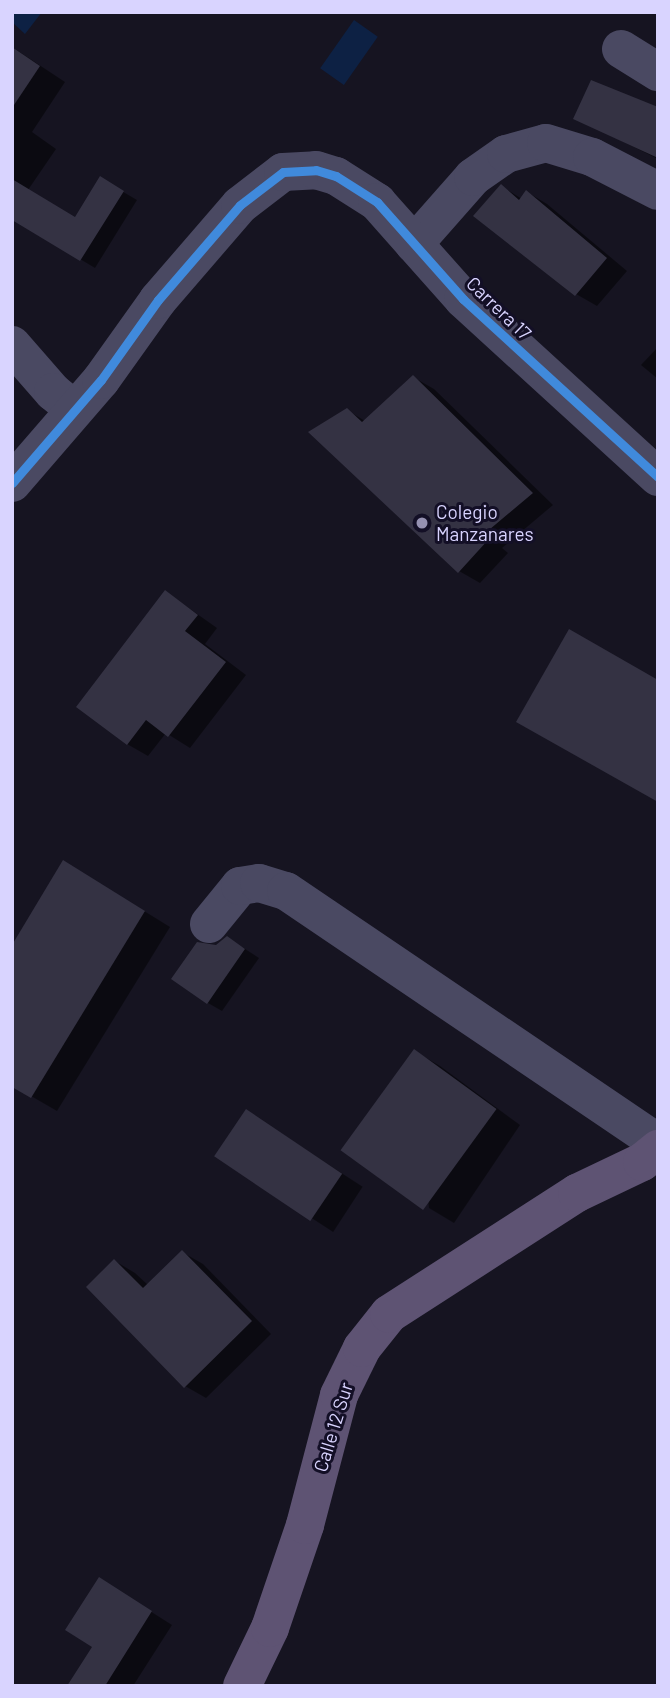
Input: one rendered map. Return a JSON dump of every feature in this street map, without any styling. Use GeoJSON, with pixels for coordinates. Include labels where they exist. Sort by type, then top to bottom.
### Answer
{"type":"FeatureCollection","features":[{"type":"Feature","properties":{"kind":"main road","name":"Calle 12 Sur"},"geometry":{"type":"LineString","coordinates":[[242,1686],[270,1628],[305,1525],[339,1395],[362,1348],[389,1314],[577,1193],[642,1162],[658,1149]]}},
{"type":"Feature","properties":{"kind":"street"},"geometry":{"type":"LineString","coordinates":[[621,49],[658,72]]}},
{"type":"Feature","properties":{"kind":"street"},"geometry":{"type":"LineString","coordinates":[[414,244],[473,177],[506,154],[546,143],[592,157],[658,191]]}},
{"type":"Feature","properties":{"kind":"street","name":"Carrera 17"},"geometry":{"type":"LineString","coordinates":[[74,409],[100,380],[158,300],[240,205],[283,172],[316,170],[335,176],[377,202],[463,299],[658,477]]}},
{"type":"Feature","properties":{"kind":"street"},"geometry":{"type":"LineString","coordinates":[[12,345],[53,392],[74,409],[12,484]]}},
{"type":"Feature","properties":{"kind":"street"},"geometry":{"type":"LineString","coordinates":[[209,924],[240,886],[260,883],[286,891],[658,1143]]}},
{"type":"Feature","properties":{"kind":"water"},"geometry":{"type":"Polygon","coordinates":[[[12,12],[42,12],[25,34],[12,22],[12,12]]]}},
{"type":"Feature","properties":{"kind":"water"},"geometry":{"type":"Polygon","coordinates":[[[354,20],[378,37],[344,85],[320,68],[354,20]]]}},
{"type":"Feature","properties":{"kind":"building"},"geometry":{"type":"Polygon","coordinates":[[[12,47],[40,66],[12,108],[12,47]]]}},
{"type":"Feature","properties":{"kind":"building"},"geometry":{"type":"Polygon","coordinates":[[[591,80],[658,107],[658,158],[573,119],[591,80]]]}},
{"type":"Feature","properties":{"kind":"building"},"geometry":{"type":"Polygon","coordinates":[[[100,176],[124,191],[80,261],[12,220],[12,179],[75,217],[100,176]]]}},
{"type":"Feature","properties":{"kind":"building"},"geometry":{"type":"Polygon","coordinates":[[[501,184],[519,200],[526,190],[607,258],[575,296],[473,216],[501,184]]]}},
{"type":"Feature","properties":{"kind":"building"},"geometry":{"type":"Polygon","coordinates":[[[413,375],[533,493],[483,535],[488,540],[458,573],[308,432],[347,408],[362,422],[413,375]]]}},
{"type":"Feature","properties":{"kind":"building"},"geometry":{"type":"Polygon","coordinates":[[[165,590],[198,615],[185,631],[226,662],[168,737],[146,720],[127,745],[76,707],[165,590]]]}},
{"type":"Feature","properties":{"kind":"building"},"geometry":{"type":"Polygon","coordinates":[[[569,629],[658,680],[658,802],[516,722],[569,629]]]}},
{"type":"Feature","properties":{"kind":"building"},"geometry":{"type":"Polygon","coordinates":[[[63,860],[145,911],[31,1098],[12,1087],[12,945],[63,860]]]}},
{"type":"Feature","properties":{"kind":"building"},"geometry":{"type":"Polygon","coordinates":[[[227,936],[245,949],[207,1004],[171,979],[197,942],[216,945],[227,936]]]}},
{"type":"Feature","properties":{"kind":"building"},"geometry":{"type":"Polygon","coordinates":[[[414,1049],[497,1109],[423,1210],[341,1150],[414,1049]]]}},
{"type":"Feature","properties":{"kind":"building"},"geometry":{"type":"Polygon","coordinates":[[[246,1109],[342,1174],[310,1221],[214,1156],[246,1109]]]}},
{"type":"Feature","properties":{"kind":"building"},"geometry":{"type":"Polygon","coordinates":[[[182,1250],[252,1321],[184,1388],[86,1287],[114,1259],[143,1288],[182,1250]]]}},
{"type":"Feature","properties":{"kind":"building"},"geometry":{"type":"Polygon","coordinates":[[[99,1577],[152,1611],[105,1686],[67,1686],[92,1647],[65,1630],[99,1577]]]}},
{"type":"Feature","properties":{"kind":"cycle path"},"geometry":{"type":"LineString","coordinates":[[12,483],[101,380],[158,300],[240,205],[283,172],[316,170],[336,176],[377,202],[463,299],[658,477]]}},
{"type":"Feature","properties":{"kind":"place","name":"Colegio Manzanares"},"geometry":{"type":"Point","coordinates":[422,523]}}]}
